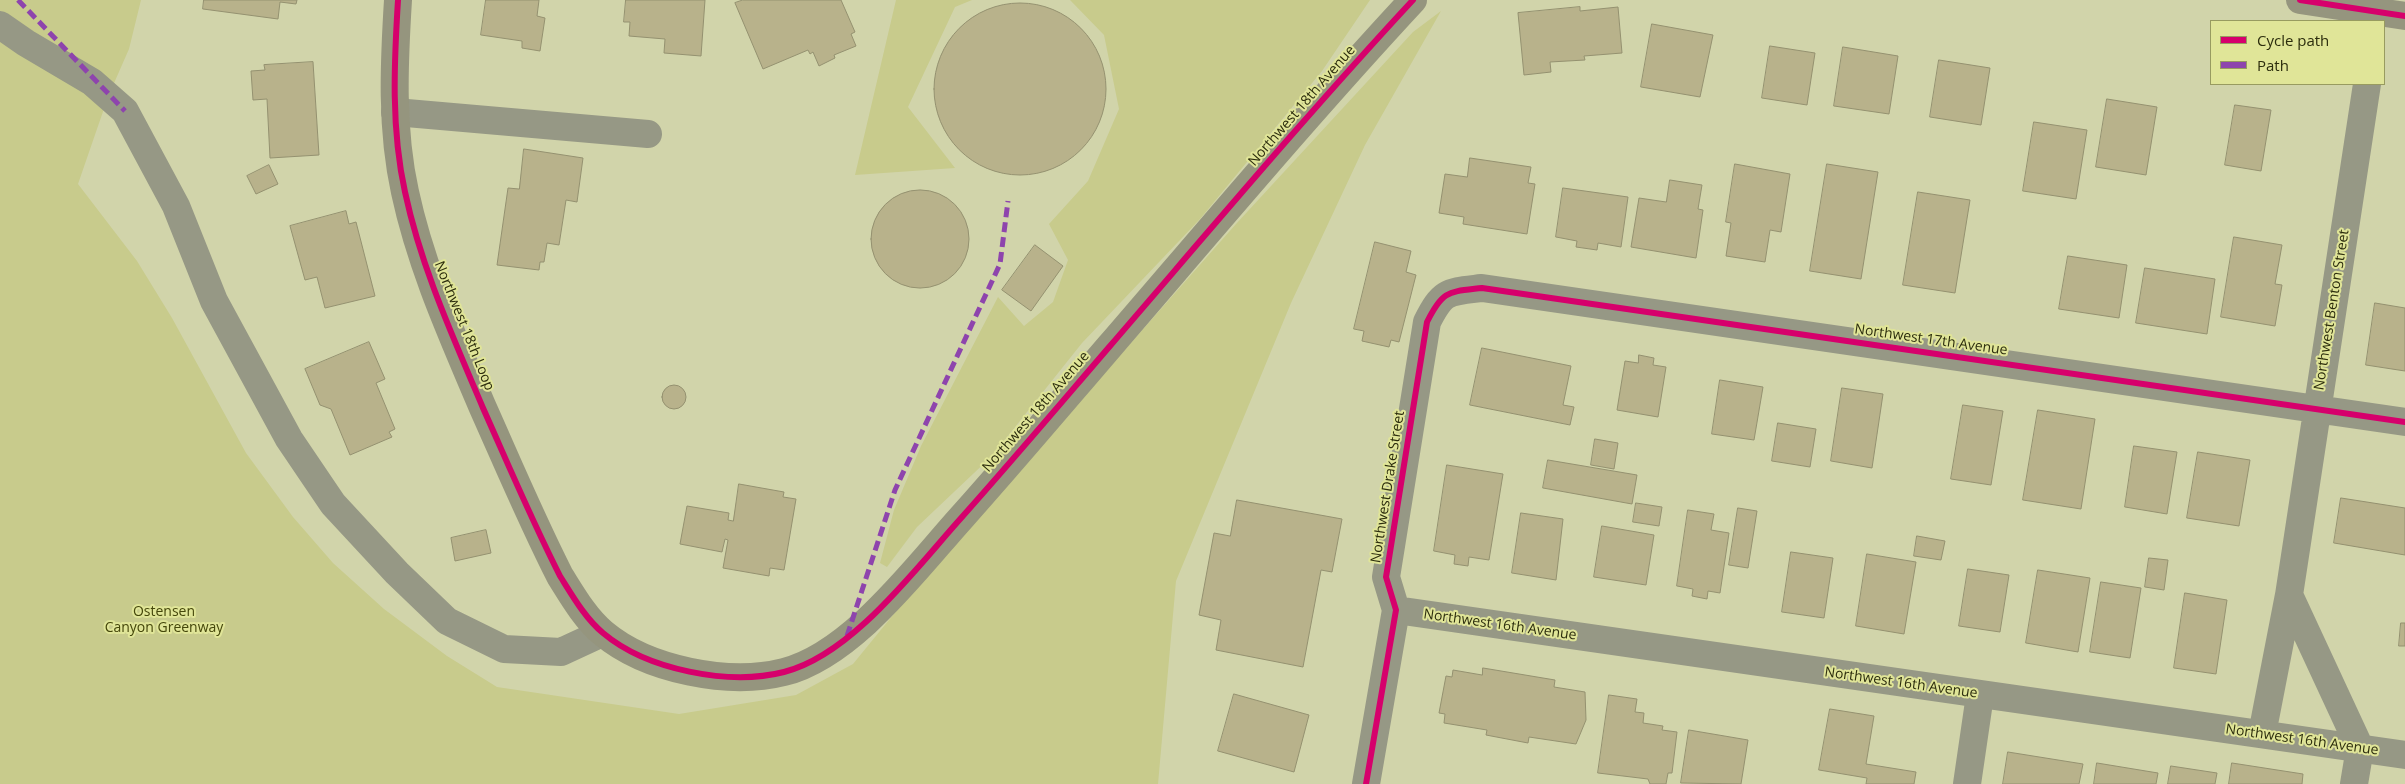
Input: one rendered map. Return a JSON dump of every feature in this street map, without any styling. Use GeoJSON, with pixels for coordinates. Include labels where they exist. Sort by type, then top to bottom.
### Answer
{"type":"FeatureCollection","features":[{"type":"Feature","properties":{"kind":"street","name":"Northwest 18th Loop"},"geometry":{"type":"LineString","coordinates":[[398,0],[395,54],[395,112],[398,150],[405,192],[425,265],[451,335],[560,576],[584,612],[602,633]]}},
{"type":"Feature","properties":{"kind":"street","name":"Northwest 18th Avenue"},"geometry":{"type":"LineString","coordinates":[[602,633],[630,650],[660,663],[713,676],[741,678],[785,672],[828,651],[875,613],[930,552],[1413,0]]}},
{"type":"Feature","properties":{"kind":"street"},"geometry":{"type":"LineString","coordinates":[[2300,0],[2405,16]]}},
{"type":"Feature","properties":{"kind":"street"},"geometry":{"type":"LineString","coordinates":[[0,25],[26,43],[92,82],[125,111],[176,206],[214,301],[289,439],[333,504],[397,573],[447,621],[504,649],[561,652],[602,633]]}},
{"type":"Feature","properties":{"kind":"street","name":"Northwest Benton Street"},"geometry":{"type":"LineString","coordinates":[[2262,734],[2289,595],[2367,85]]}},
{"type":"Feature","properties":{"kind":"street"},"geometry":{"type":"LineString","coordinates":[[395,112],[648,134]]}},
{"type":"Feature","properties":{"kind":"street","name":"Northwest 17th Avenue"},"geometry":{"type":"LineString","coordinates":[[1452,291],[1482,288],[2405,422]]}},
{"type":"Feature","properties":{"kind":"street","name":"Northwest Drake Street"},"geometry":{"type":"LineString","coordinates":[[1366,784],[1396,610],[1386,577],[1427,322],[1438,301],[1452,291]]}},
{"type":"Feature","properties":{"kind":"street"},"geometry":{"type":"LineString","coordinates":[[2289,595],[2360,748],[2354,784]]}},
{"type":"Feature","properties":{"kind":"street","name":"Northwest 16th Avenue"},"geometry":{"type":"LineString","coordinates":[[1396,610],[2405,755]]}},
{"type":"Feature","properties":{"kind":"street"},"geometry":{"type":"LineString","coordinates":[[1967,784],[1980,695]]}},
{"type":"Feature","properties":{"kind":"green space"},"geometry":{"type":"Polygon","coordinates":[[[0,0],[141,0],[129,49],[111,90],[0,18],[0,0]]]}},
{"type":"Feature","properties":{"kind":"green space"},"geometry":{"type":"Polygon","coordinates":[[[896,0],[972,0],[955,7],[908,107],[955,168],[855,175],[896,0]]]}},
{"type":"Feature","properties":{"kind":"green space"},"geometry":{"type":"Polygon","coordinates":[[[1070,0],[1370,0],[1322,71],[1200,219],[1082,343],[992,456],[917,527],[887,567],[880,563],[894,510],[921,446],[998,297],[1024,326],[1053,302],[1068,260],[1049,224],[1088,181],[1119,109],[1104,35],[1070,0]]]}},
{"type":"Feature","properties":{"kind":"green space","name":"Ostensen Canyon Greenway"},"geometry":{"type":"Polygon","coordinates":[[[1441,11],[1365,145],[1291,303],[1176,581],[1158,784],[0,784],[0,38],[107,100],[78,184],[137,261],[172,318],[246,453],[293,517],[333,563],[384,609],[447,656],[497,687],[679,714],[796,695],[853,664],[924,577],[1236,224],[1413,32],[1441,11]]]}},
{"type":"Feature","properties":{"kind":"building"},"geometry":{"type":"Polygon","coordinates":[[[204,0],[297,0],[296,4],[280,2],[278,19],[203,9],[204,0]]]}},
{"type":"Feature","properties":{"kind":"building"},"geometry":{"type":"Polygon","coordinates":[[[486,0],[539,0],[537,16],[545,18],[540,51],[522,48],[522,41],[481,35],[486,0]]]}},
{"type":"Feature","properties":{"kind":"building"},"geometry":{"type":"Polygon","coordinates":[[[626,0],[705,0],[701,56],[664,53],[665,39],[629,36],[630,22],[624,22],[626,0]]]}},
{"type":"Feature","properties":{"kind":"building"},"geometry":{"type":"Polygon","coordinates":[[[743,0],[841,0],[855,32],[851,34],[856,46],[834,55],[835,58],[819,66],[813,52],[810,54],[808,50],[763,69],[735,3],[743,0]]]}},
{"type":"Feature","properties":{"kind":"building"},"geometry":{"type":"Polygon","coordinates":[[[1020,3],[1037,5],[1053,10],[1081,28],[1099,56],[1104,72],[1106,89],[1104,106],[1099,122],[1081,150],[1053,168],[1037,173],[1020,175],[1003,173],[987,168],[959,150],[941,122],[936,106],[934,89],[936,72],[941,56],[959,28],[987,10],[1003,5],[1020,3]]]}},
{"type":"Feature","properties":{"kind":"building"},"geometry":{"type":"Polygon","coordinates":[[[1580,7],[1580,11],[1618,7],[1622,53],[1584,56],[1585,60],[1550,62],[1551,72],[1524,75],[1518,13],[1580,7]]]}},
{"type":"Feature","properties":{"kind":"building"},"geometry":{"type":"Polygon","coordinates":[[[1652,24],[1713,35],[1700,97],[1641,87],[1652,24]]]}},
{"type":"Feature","properties":{"kind":"building"},"geometry":{"type":"Polygon","coordinates":[[[1770,46],[1815,53],[1807,105],[1762,98],[1770,46]]]}},
{"type":"Feature","properties":{"kind":"building"},"geometry":{"type":"Polygon","coordinates":[[[1843,47],[1898,56],[1889,114],[1834,106],[1843,47]]]}},
{"type":"Feature","properties":{"kind":"building"},"geometry":{"type":"Polygon","coordinates":[[[1939,60],[1990,68],[1981,125],[1930,117],[1939,60]]]}},
{"type":"Feature","properties":{"kind":"building"},"geometry":{"type":"Polygon","coordinates":[[[313,62],[319,155],[270,158],[267,99],[253,100],[251,71],[265,70],[264,65],[313,62]]]}},
{"type":"Feature","properties":{"kind":"building"},"geometry":{"type":"Polygon","coordinates":[[[2107,99],[2157,107],[2146,175],[2096,167],[2107,99]]]}},
{"type":"Feature","properties":{"kind":"building"},"geometry":{"type":"Polygon","coordinates":[[[2235,105],[2271,110],[2261,171],[2225,165],[2235,105]]]}},
{"type":"Feature","properties":{"kind":"building"},"geometry":{"type":"Polygon","coordinates":[[[2034,122],[2087,130],[2076,199],[2023,191],[2034,122]]]}},
{"type":"Feature","properties":{"kind":"building"},"geometry":{"type":"Polygon","coordinates":[[[524,149],[583,158],[577,202],[566,200],[559,245],[547,243],[544,262],[540,262],[539,270],[497,265],[508,188],[519,189],[524,149]]]}},
{"type":"Feature","properties":{"kind":"building"},"geometry":{"type":"Polygon","coordinates":[[[1470,158],[1531,167],[1528,183],[1535,184],[1527,234],[1463,224],[1464,217],[1439,213],[1445,174],[1467,177],[1470,158]]]}},
{"type":"Feature","properties":{"kind":"building"},"geometry":{"type":"Polygon","coordinates":[[[1735,164],[1790,174],[1781,232],[1770,230],[1765,262],[1726,256],[1731,223],[1726,222],[1735,164]]]}},
{"type":"Feature","properties":{"kind":"building"},"geometry":{"type":"Polygon","coordinates":[[[1827,164],[1878,172],[1861,279],[1810,271],[1827,164]]]}},
{"type":"Feature","properties":{"kind":"building"},"geometry":{"type":"Polygon","coordinates":[[[269,165],[278,184],[256,194],[247,176],[269,165]]]}},
{"type":"Feature","properties":{"kind":"building"},"geometry":{"type":"Polygon","coordinates":[[[1670,180],[1702,185],[1698,209],[1703,210],[1696,258],[1631,247],[1639,198],[1666,202],[1670,180]]]}},
{"type":"Feature","properties":{"kind":"building"},"geometry":{"type":"Polygon","coordinates":[[[1563,188],[1628,197],[1621,247],[1598,243],[1597,250],[1576,247],[1577,241],[1556,237],[1563,188]]]}},
{"type":"Feature","properties":{"kind":"building"},"geometry":{"type":"Polygon","coordinates":[[[920,190],[930,191],[947,198],[961,212],[968,229],[968,249],[961,266],[947,280],[930,287],[920,288],[910,287],[893,280],[879,266],[872,249],[871,239],[872,229],[879,212],[893,198],[910,191],[920,190]]]}},
{"type":"Feature","properties":{"kind":"building"},"geometry":{"type":"Polygon","coordinates":[[[1918,192],[1970,200],[1955,293],[1903,285],[1918,192]]]}},
{"type":"Feature","properties":{"kind":"building"},"geometry":{"type":"Polygon","coordinates":[[[346,211],[349,224],[356,222],[375,296],[325,308],[317,277],[305,280],[290,226],[346,211]]]}},
{"type":"Feature","properties":{"kind":"building"},"geometry":{"type":"Polygon","coordinates":[[[2234,237],[2282,245],[2275,284],[2282,285],[2275,326],[2221,317],[2234,237]]]}},
{"type":"Feature","properties":{"kind":"building"},"geometry":{"type":"Polygon","coordinates":[[[1375,242],[1411,251],[1406,272],[1416,275],[1399,342],[1391,340],[1389,347],[1362,341],[1364,331],[1354,329],[1375,242]]]}},
{"type":"Feature","properties":{"kind":"building"},"geometry":{"type":"Polygon","coordinates":[[[1035,245],[1063,266],[1031,311],[1002,290],[1035,245]]]}},
{"type":"Feature","properties":{"kind":"building"},"geometry":{"type":"Polygon","coordinates":[[[2068,256],[2127,265],[2119,318],[2059,309],[2068,256]]]}},
{"type":"Feature","properties":{"kind":"building"},"geometry":{"type":"Polygon","coordinates":[[[2145,268],[2215,279],[2207,334],[2136,323],[2145,268]]]}},
{"type":"Feature","properties":{"kind":"building"},"geometry":{"type":"Polygon","coordinates":[[[2375,303],[2405,308],[2405,371],[2366,365],[2375,303]]]}},
{"type":"Feature","properties":{"kind":"building"},"geometry":{"type":"Polygon","coordinates":[[[369,342],[385,379],[376,383],[395,429],[389,432],[392,437],[350,455],[331,409],[320,405],[305,369],[369,342]]]}},
{"type":"Feature","properties":{"kind":"building"},"geometry":{"type":"Polygon","coordinates":[[[1482,348],[1571,366],[1563,405],[1574,407],[1570,425],[1470,405],[1482,348]]]}},
{"type":"Feature","properties":{"kind":"building"},"geometry":{"type":"Polygon","coordinates":[[[1639,355],[1654,358],[1653,365],[1666,367],[1658,417],[1617,410],[1625,361],[1638,363],[1639,355]]]}},
{"type":"Feature","properties":{"kind":"building"},"geometry":{"type":"Polygon","coordinates":[[[1720,380],[1763,387],[1754,440],[1712,434],[1720,380]]]}},
{"type":"Feature","properties":{"kind":"building"},"geometry":{"type":"Polygon","coordinates":[[[674,385],[679,386],[685,392],[685,402],[679,408],[674,409],[669,408],[663,402],[662,397],[663,392],[669,386],[674,385]]]}},
{"type":"Feature","properties":{"kind":"building"},"geometry":{"type":"Polygon","coordinates":[[[1842,388],[1883,394],[1872,468],[1831,461],[1842,388]]]}},
{"type":"Feature","properties":{"kind":"building"},"geometry":{"type":"Polygon","coordinates":[[[1963,405],[2003,411],[1991,485],[1951,479],[1963,405]]]}},
{"type":"Feature","properties":{"kind":"building"},"geometry":{"type":"Polygon","coordinates":[[[2038,410],[2095,419],[2081,509],[2023,500],[2038,410]]]}},
{"type":"Feature","properties":{"kind":"building"},"geometry":{"type":"Polygon","coordinates":[[[1778,423],[1816,429],[1810,467],[1772,461],[1778,423]]]}},
{"type":"Feature","properties":{"kind":"building"},"geometry":{"type":"Polygon","coordinates":[[[1595,439],[1618,443],[1614,469],[1591,465],[1595,439]]]}},
{"type":"Feature","properties":{"kind":"building"},"geometry":{"type":"Polygon","coordinates":[[[2134,446],[2177,452],[2167,514],[2125,507],[2134,446]]]}},
{"type":"Feature","properties":{"kind":"building"},"geometry":{"type":"Polygon","coordinates":[[[2198,452],[2250,460],[2239,526],[2187,518],[2198,452]]]}},
{"type":"Feature","properties":{"kind":"building"},"geometry":{"type":"Polygon","coordinates":[[[1548,460],[1637,475],[1632,504],[1543,488],[1548,460]]]}},
{"type":"Feature","properties":{"kind":"building"},"geometry":{"type":"Polygon","coordinates":[[[1447,465],[1503,474],[1489,560],[1469,557],[1468,566],[1454,564],[1455,555],[1434,551],[1447,465]]]}},
{"type":"Feature","properties":{"kind":"building"},"geometry":{"type":"Polygon","coordinates":[[[739,484],[784,492],[783,497],[796,499],[784,570],[770,568],[769,576],[723,568],[728,540],[725,539],[722,552],[680,544],[687,506],[729,513],[728,520],[733,521],[739,484]]]}},
{"type":"Feature","properties":{"kind":"building"},"geometry":{"type":"Polygon","coordinates":[[[2341,498],[2405,508],[2405,555],[2334,543],[2341,498]]]}},
{"type":"Feature","properties":{"kind":"building"},"geometry":{"type":"Polygon","coordinates":[[[1237,500],[1342,519],[1332,572],[1321,570],[1303,667],[1216,650],[1221,620],[1199,615],[1214,533],[1230,536],[1237,500]]]}},
{"type":"Feature","properties":{"kind":"building"},"geometry":{"type":"Polygon","coordinates":[[[1636,503],[1662,507],[1659,526],[1633,522],[1636,503]]]}},
{"type":"Feature","properties":{"kind":"building"},"geometry":{"type":"Polygon","coordinates":[[[1738,508],[1757,511],[1748,568],[1729,565],[1738,508]]]}},
{"type":"Feature","properties":{"kind":"building"},"geometry":{"type":"Polygon","coordinates":[[[1688,510],[1714,514],[1711,530],[1729,533],[1720,593],[1708,591],[1707,599],[1692,596],[1693,589],[1677,586],[1688,510]]]}},
{"type":"Feature","properties":{"kind":"building"},"geometry":{"type":"Polygon","coordinates":[[[1521,513],[1563,519],[1556,580],[1512,573],[1521,513]]]}},
{"type":"Feature","properties":{"kind":"building"},"geometry":{"type":"Polygon","coordinates":[[[1602,526],[1654,535],[1646,585],[1594,577],[1602,526]]]}},
{"type":"Feature","properties":{"kind":"building"},"geometry":{"type":"Polygon","coordinates":[[[486,530],[491,553],[455,561],[451,538],[486,530]]]}},
{"type":"Feature","properties":{"kind":"building"},"geometry":{"type":"Polygon","coordinates":[[[1917,536],[1945,541],[1941,560],[1914,556],[1917,536]]]}},
{"type":"Feature","properties":{"kind":"building"},"geometry":{"type":"Polygon","coordinates":[[[1791,552],[1833,558],[1824,618],[1782,612],[1791,552]]]}},
{"type":"Feature","properties":{"kind":"building"},"geometry":{"type":"Polygon","coordinates":[[[1867,554],[1916,562],[1904,634],[1856,626],[1867,554]]]}},
{"type":"Feature","properties":{"kind":"building"},"geometry":{"type":"Polygon","coordinates":[[[2149,558],[2168,560],[2164,590],[2145,587],[2149,558]]]}},
{"type":"Feature","properties":{"kind":"building"},"geometry":{"type":"Polygon","coordinates":[[[1968,569],[2009,575],[2000,632],[1959,626],[1968,569]]]}},
{"type":"Feature","properties":{"kind":"building"},"geometry":{"type":"Polygon","coordinates":[[[2038,570],[2090,578],[2078,652],[2026,643],[2038,570]]]}},
{"type":"Feature","properties":{"kind":"building"},"geometry":{"type":"Polygon","coordinates":[[[2101,582],[2141,588],[2130,658],[2090,652],[2101,582]]]}},
{"type":"Feature","properties":{"kind":"building"},"geometry":{"type":"Polygon","coordinates":[[[2185,593],[2227,600],[2216,674],[2174,668],[2185,593]]]}},
{"type":"Feature","properties":{"kind":"building"},"geometry":{"type":"Polygon","coordinates":[[[2401,623],[2405,623],[2405,646],[2399,646],[2401,623]]]}},
{"type":"Feature","properties":{"kind":"building"},"geometry":{"type":"Polygon","coordinates":[[[1483,668],[1555,680],[1554,687],[1585,692],[1586,720],[1576,744],[1529,737],[1528,743],[1486,735],[1487,730],[1444,723],[1445,714],[1439,713],[1446,676],[1452,677],[1453,670],[1482,675],[1483,668]]]}},
{"type":"Feature","properties":{"kind":"building"},"geometry":{"type":"Polygon","coordinates":[[[1234,694],[1309,715],[1294,772],[1218,751],[1234,694]]]}},
{"type":"Feature","properties":{"kind":"building"},"geometry":{"type":"Polygon","coordinates":[[[1609,695],[1637,699],[1635,712],[1644,713],[1643,723],[1663,726],[1662,730],[1677,732],[1672,773],[1668,773],[1666,784],[1650,784],[1648,779],[1598,773],[1609,695]]]}},
{"type":"Feature","properties":{"kind":"building"},"geometry":{"type":"Polygon","coordinates":[[[1830,709],[1874,716],[1866,764],[1916,772],[1914,784],[1866,784],[1867,778],[1819,770],[1830,709]]]}},
{"type":"Feature","properties":{"kind":"building"},"geometry":{"type":"Polygon","coordinates":[[[1689,730],[1748,740],[1741,784],[1681,783],[1689,730]]]}},
{"type":"Feature","properties":{"kind":"building"},"geometry":{"type":"Polygon","coordinates":[[[2008,752],[2083,764],[2079,784],[2003,784],[2008,752]]]}},
{"type":"Feature","properties":{"kind":"building"},"geometry":{"type":"Polygon","coordinates":[[[2097,763],[2158,773],[2156,784],[2094,784],[2097,763]]]}},
{"type":"Feature","properties":{"kind":"building"},"geometry":{"type":"Polygon","coordinates":[[[2232,763],[2303,774],[2302,784],[2229,784],[2232,763]]]}},
{"type":"Feature","properties":{"kind":"building"},"geometry":{"type":"Polygon","coordinates":[[[2171,766],[2217,773],[2215,784],[2168,784],[2171,766]]]}},
{"type":"Feature","properties":{"kind":"marked path"},"geometry":{"type":"LineString","coordinates":[[18,0],[125,111]]}},
{"type":"Feature","properties":{"kind":"marked path"},"geometry":{"type":"LineString","coordinates":[[847,636],[895,490],[1000,264],[1008,201]]}},
{"type":"Feature","properties":{"kind":"cycle path"},"geometry":{"type":"LineString","coordinates":[[398,0],[395,48],[397,144],[412,220],[429,275],[460,355],[520,492],[560,576],[590,620],[603,633],[621,646],[642,657],[689,672],[739,677],[762,676],[784,672],[809,663],[834,648],[881,607],[999,475],[1298,128],[1413,0]]}},
{"type":"Feature","properties":{"kind":"cycle path"},"geometry":{"type":"LineString","coordinates":[[2300,0],[2405,16]]}},
{"type":"Feature","properties":{"kind":"cycle path"},"geometry":{"type":"LineString","coordinates":[[1366,784],[1396,610],[1386,577],[1427,322],[1442,298],[1448,294],[1461,290],[1482,288],[2405,422]]}}]}
